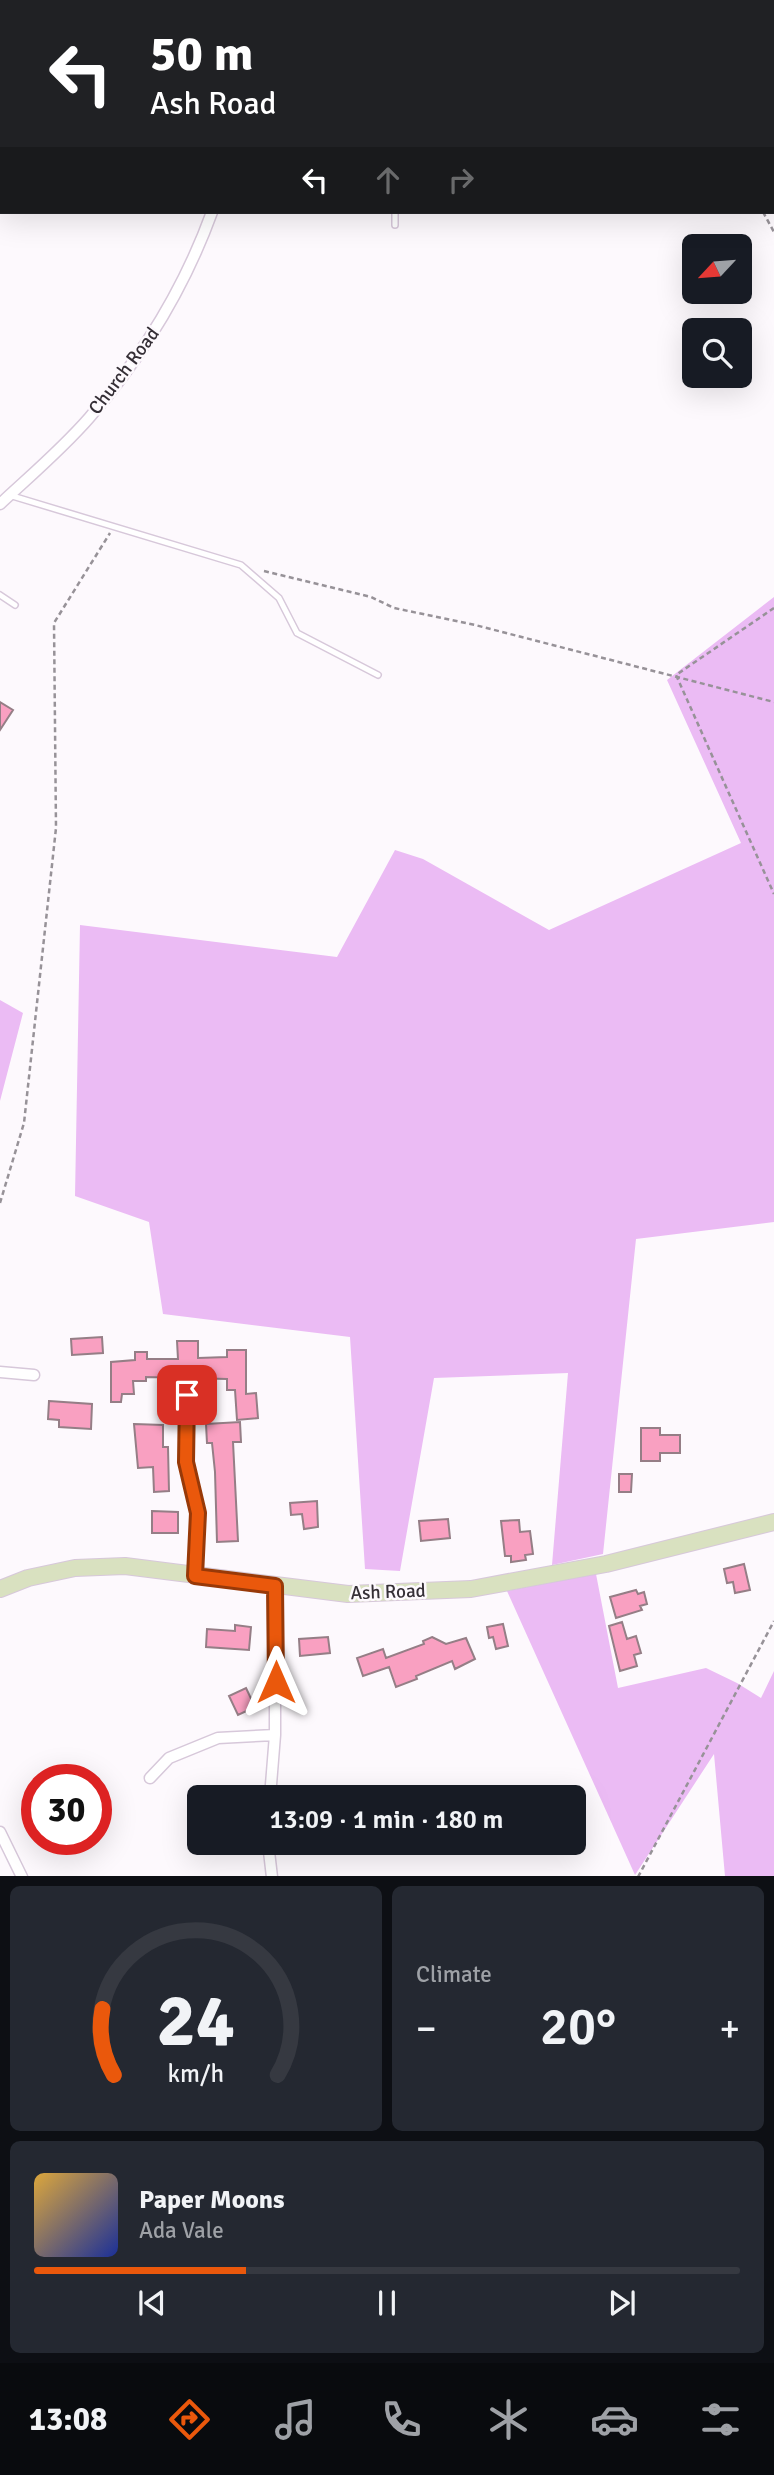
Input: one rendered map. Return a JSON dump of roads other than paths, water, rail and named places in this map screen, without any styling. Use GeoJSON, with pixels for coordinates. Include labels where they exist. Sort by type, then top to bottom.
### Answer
{"type":"FeatureCollection","features":[{"type":"Feature","properties":{"kind":"street","name":"Church Road"},"geometry":{"type":"LineString","coordinates":[[0,504],[89,418],[157,329],[196,256],[211,214]]}},
{"type":"Feature","properties":{"kind":"street"},"geometry":{"type":"LineString","coordinates":[[0,1372],[34,1375]]}},
{"type":"Feature","properties":{"kind":"street"},"geometry":{"type":"LineString","coordinates":[[166,1395],[208,1394]]}},
{"type":"Feature","properties":{"kind":"street"},"geometry":{"type":"LineString","coordinates":[[187,1395],[186,1462],[198,1513],[195,1576]]}},
{"type":"Feature","properties":{"kind":"street","name":"Ash Road"},"geometry":{"type":"LineString","coordinates":[[0,1589],[28,1577],[75,1568],[125,1566],[348,1594],[471,1589],[606,1564],[774,1522]]}},
{"type":"Feature","properties":{"kind":"street"},"geometry":{"type":"LineString","coordinates":[[271,1785],[275,1735],[275,1586]]}},
{"type":"Feature","properties":{"kind":"street"},"geometry":{"type":"LineString","coordinates":[[150,1778],[169,1758],[218,1738],[275,1735]]}},
{"type":"Feature","properties":{"kind":"street"},"geometry":{"type":"LineString","coordinates":[[0,1832],[22,1876]]}},
{"type":"Feature","properties":{"kind":"street"},"geometry":{"type":"LineString","coordinates":[[269,1855],[272,1876]]}},
{"type":"Feature","properties":{"kind":"lane"},"geometry":{"type":"LineString","coordinates":[[395,214],[395,225]]}},
{"type":"Feature","properties":{"kind":"lane"},"geometry":{"type":"LineString","coordinates":[[9,495],[241,565],[279,598],[298,633],[378,675]]}},
{"type":"Feature","properties":{"kind":"lane"},"geometry":{"type":"LineString","coordinates":[[0,595],[15,605]]}}]}
